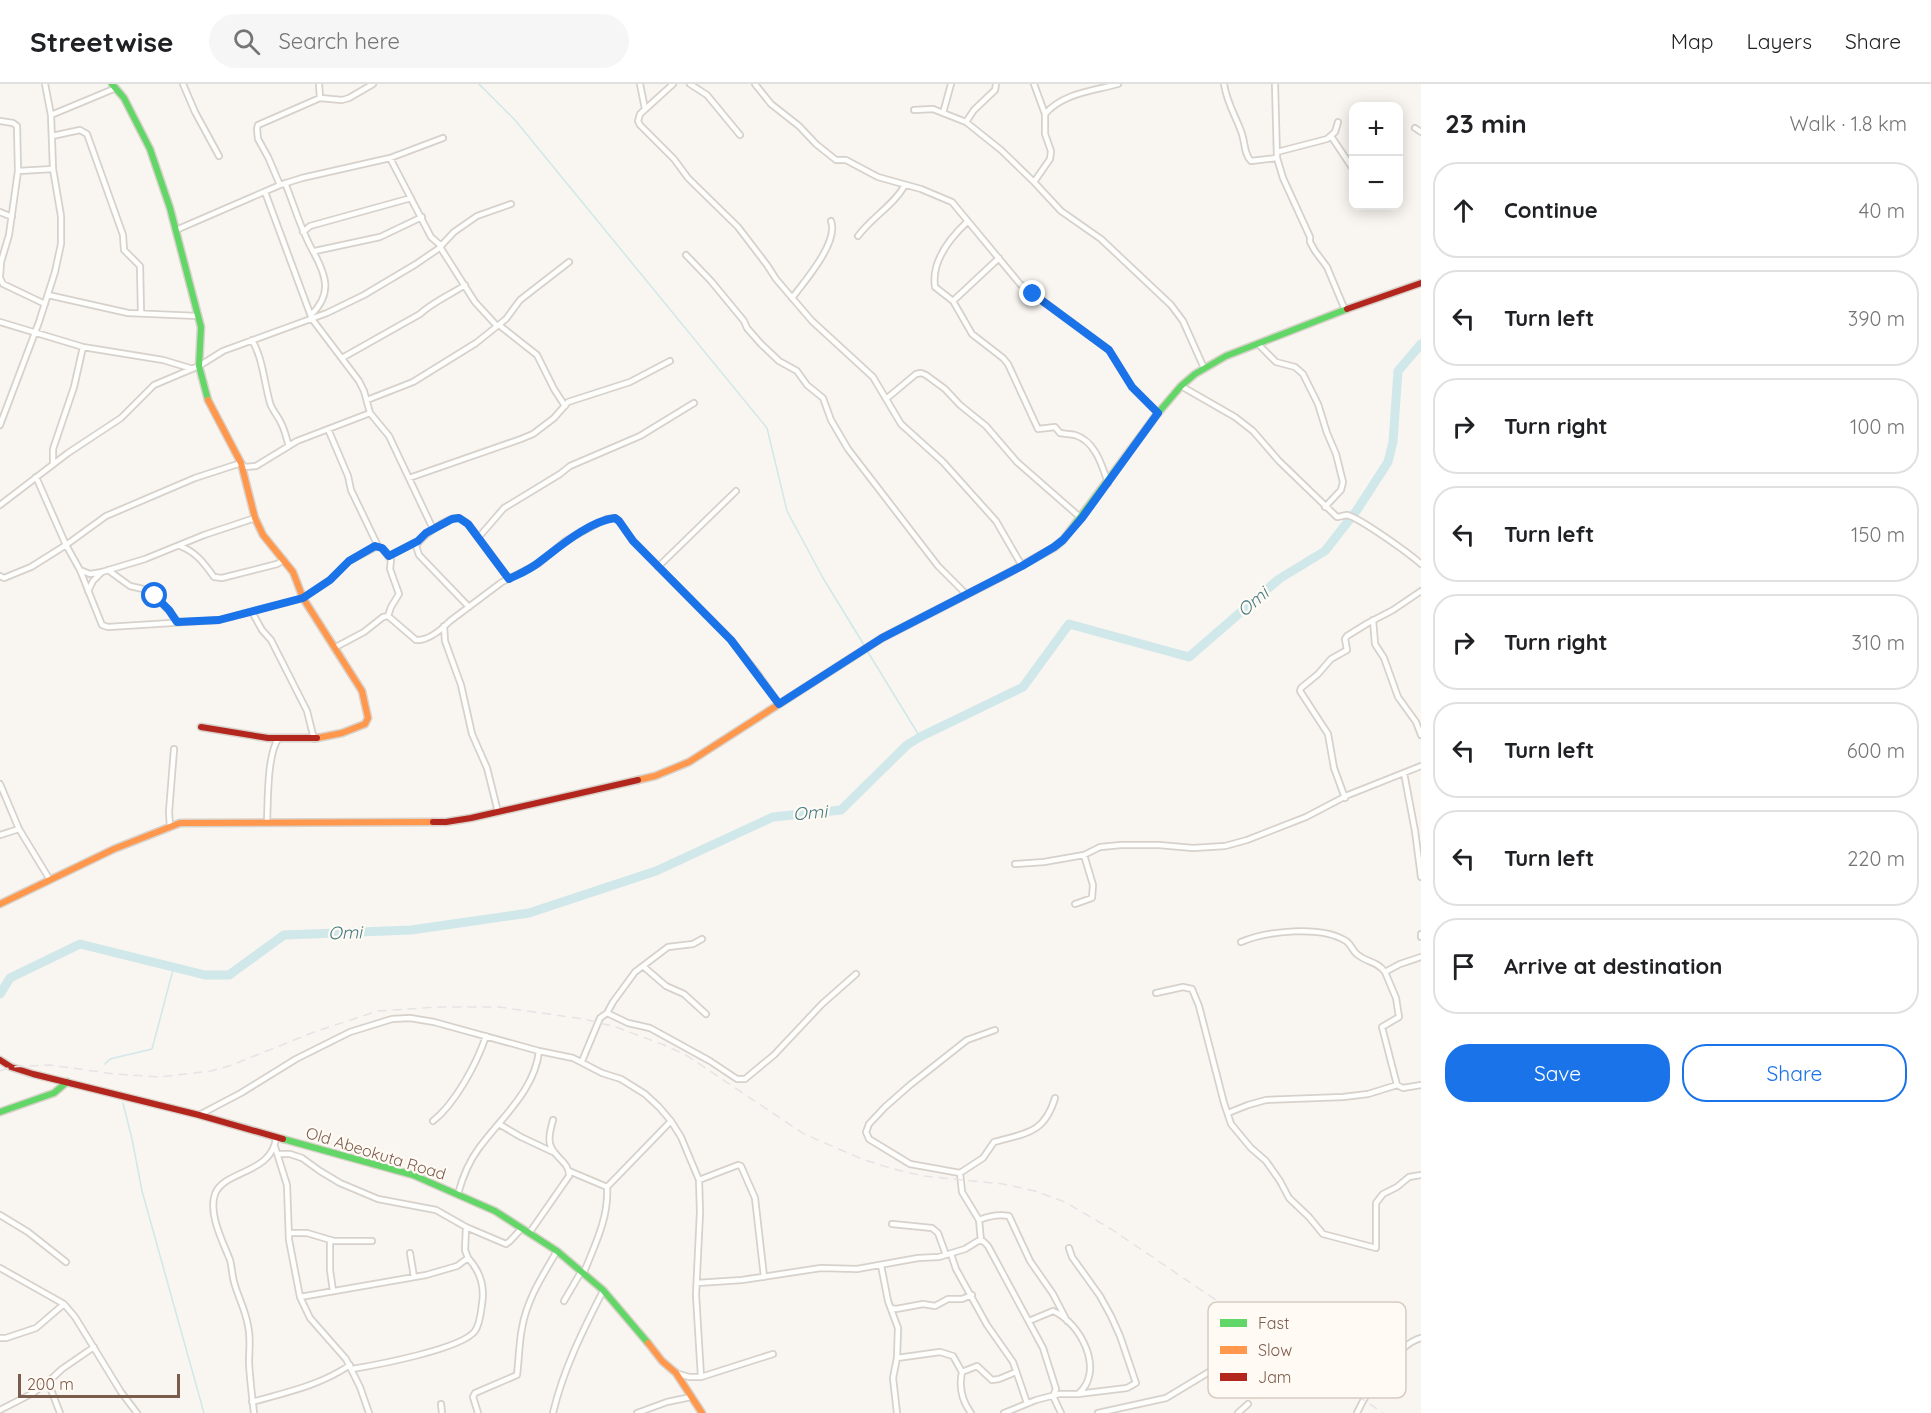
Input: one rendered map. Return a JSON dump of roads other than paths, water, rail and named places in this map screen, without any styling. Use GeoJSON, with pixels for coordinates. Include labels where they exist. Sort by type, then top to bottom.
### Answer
{"type":"FeatureCollection","features":[{"type":"Feature","properties":{"kind":"main road"},"geometry":{"type":"LineString","coordinates":[[114,86],[124,98],[150,149],[176,230],[198,316],[201,331],[196,367],[212,409],[241,462],[255,518],[268,542],[293,572],[303,598],[362,692],[368,718],[365,724],[335,735],[314,739],[263,738],[201,727]]}},
{"type":"Feature","properties":{"kind":"main road"},"geometry":{"type":"LineString","coordinates":[[0,904],[135,840],[180,823],[446,822],[671,771],[689,762],[882,638],[1022,566],[1054,547],[1082,518],[1158,413],[1181,386],[1204,368],[1226,356],[1400,289],[1421,284]]}},
{"type":"Feature","properties":{"kind":"main road","name":"Old Abeokuta Road"},"geometry":{"type":"LineString","coordinates":[[0,1060],[11,1067],[199,1115],[413,1175],[495,1211],[557,1251],[603,1290],[662,1361],[676,1373],[702,1413]]}},
{"type":"Feature","properties":{"kind":"main road"},"geometry":{"type":"LineString","coordinates":[[0,1112],[54,1093],[67,1082]]}},
{"type":"Feature","properties":{"kind":"street"},"geometry":{"type":"LineString","coordinates":[[0,425],[48,296],[61,244],[61,216],[53,169],[51,115],[45,84]]}},
{"type":"Feature","properties":{"kind":"street"},"geometry":{"type":"LineString","coordinates":[[183,84],[219,156]]}},
{"type":"Feature","properties":{"kind":"street"},"geometry":{"type":"LineString","coordinates":[[319,84],[320,99]]}},
{"type":"Feature","properties":{"kind":"street"},"geometry":{"type":"LineString","coordinates":[[312,317],[322,302],[326,285],[303,232],[294,204],[258,139],[257,129],[264,121],[320,99],[342,100],[373,84]]}},
{"type":"Feature","properties":{"kind":"street"},"geometry":{"type":"LineString","coordinates":[[640,84],[645,109]]}},
{"type":"Feature","properties":{"kind":"street"},"geometry":{"type":"LineString","coordinates":[[673,84],[645,109],[639,118],[640,125],[674,159],[688,178],[738,227],[776,279],[830,340],[873,377],[901,424],[943,462],[996,521],[1022,566]]}},
{"type":"Feature","properties":{"kind":"street"},"geometry":{"type":"LineString","coordinates":[[690,84],[707,95],[740,135]]}},
{"type":"Feature","properties":{"kind":"street"},"geometry":{"type":"LineString","coordinates":[[755,84],[771,104],[837,160],[846,160],[878,177],[905,184],[946,199],[955,205],[1020,284],[1109,350],[1132,387],[1158,413]]}},
{"type":"Feature","properties":{"kind":"street"},"geometry":{"type":"LineString","coordinates":[[943,113],[951,84]]}},
{"type":"Feature","properties":{"kind":"street"},"geometry":{"type":"LineString","coordinates":[[1034,84],[1045,114],[1046,134],[1051,151],[1050,159],[1034,182]]}},
{"type":"Feature","properties":{"kind":"street"},"geometry":{"type":"LineString","coordinates":[[1045,114],[1053,104],[1068,97],[1118,84]]}},
{"type":"Feature","properties":{"kind":"street"},"geometry":{"type":"LineString","coordinates":[[1224,84],[1229,107],[1242,133],[1248,158],[1251,161],[1323,140],[1335,132],[1338,122]]}},
{"type":"Feature","properties":{"kind":"street"},"geometry":{"type":"LineString","coordinates":[[1275,84],[1277,155],[1282,178],[1310,237],[1310,242],[1327,267],[1345,310]]}},
{"type":"Feature","properties":{"kind":"street"},"geometry":{"type":"LineString","coordinates":[[966,122],[997,85]]}},
{"type":"Feature","properties":{"kind":"street"},"geometry":{"type":"LineString","coordinates":[[51,115],[114,86]]}},
{"type":"Feature","properties":{"kind":"street"},"geometry":{"type":"LineString","coordinates":[[914,110],[933,109],[966,122],[1001,150],[1061,211],[1107,244],[1171,305],[1183,321],[1204,368]]}},
{"type":"Feature","properties":{"kind":"street"},"geometry":{"type":"LineString","coordinates":[[0,121],[17,126],[18,171],[0,277],[3,284],[45,304]]}},
{"type":"Feature","properties":{"kind":"street"},"geometry":{"type":"LineString","coordinates":[[1415,128],[1421,132]]}},
{"type":"Feature","properties":{"kind":"street"},"geometry":{"type":"LineString","coordinates":[[52,136],[81,130],[87,134],[123,235],[124,250],[140,266],[141,313]]}},
{"type":"Feature","properties":{"kind":"street"},"geometry":{"type":"LineString","coordinates":[[1331,136],[1349,163]]}},
{"type":"Feature","properties":{"kind":"street"},"geometry":{"type":"LineString","coordinates":[[176,230],[283,184],[390,158],[443,138]]}},
{"type":"Feature","properties":{"kind":"street"},"geometry":{"type":"LineString","coordinates":[[390,158],[431,237],[441,246],[476,302],[498,326],[537,355],[564,406]]}},
{"type":"Feature","properties":{"kind":"street"},"geometry":{"type":"LineString","coordinates":[[18,171],[53,169]]}},
{"type":"Feature","properties":{"kind":"street"},"geometry":{"type":"LineString","coordinates":[[858,236],[867,224],[899,195],[905,184]]}},
{"type":"Feature","properties":{"kind":"street"},"geometry":{"type":"LineString","coordinates":[[265,192],[312,317],[359,381],[370,413],[389,436],[433,529]]}},
{"type":"Feature","properties":{"kind":"street"},"geometry":{"type":"LineString","coordinates":[[303,232],[310,226],[411,198]]}},
{"type":"Feature","properties":{"kind":"street"},"geometry":{"type":"LineString","coordinates":[[0,505],[53,464],[121,418],[154,385],[196,367],[223,351],[364,295],[416,264],[477,216],[511,204]]}},
{"type":"Feature","properties":{"kind":"street"},"geometry":{"type":"LineString","coordinates":[[0,212],[12,217]]}},
{"type":"Feature","properties":{"kind":"street"},"geometry":{"type":"LineString","coordinates":[[314,253],[331,247],[380,237],[422,218]]}},
{"type":"Feature","properties":{"kind":"street"},"geometry":{"type":"LineString","coordinates":[[792,298],[819,262],[831,239],[831,221]]}},
{"type":"Feature","properties":{"kind":"street"},"geometry":{"type":"LineString","coordinates":[[967,222],[951,237],[941,254],[934,281],[935,287],[953,302],[972,334],[1008,364],[1036,427],[1041,430],[1055,427],[1060,433],[1081,438],[1098,455],[1108,483]]}},
{"type":"Feature","properties":{"kind":"street"},"geometry":{"type":"LineString","coordinates":[[686,255],[711,281],[761,344],[779,361],[793,367],[807,385],[823,398],[831,420],[848,449],[938,567],[966,594]]}},
{"type":"Feature","properties":{"kind":"street"},"geometry":{"type":"LineString","coordinates":[[953,302],[999,258]]}},
{"type":"Feature","properties":{"kind":"street"},"geometry":{"type":"LineString","coordinates":[[367,400],[412,382],[476,343],[498,326],[520,300],[569,262]]}},
{"type":"Feature","properties":{"kind":"street"},"geometry":{"type":"LineString","coordinates":[[342,358],[420,314],[430,305],[465,285]]}},
{"type":"Feature","properties":{"kind":"street"},"geometry":{"type":"LineString","coordinates":[[48,296],[128,313],[198,316]]}},
{"type":"Feature","properties":{"kind":"street"},"geometry":{"type":"LineString","coordinates":[[0,322],[82,347],[196,367]]}},
{"type":"Feature","properties":{"kind":"street"},"geometry":{"type":"LineString","coordinates":[[252,340],[265,376],[271,406],[281,423],[289,446]]}},
{"type":"Feature","properties":{"kind":"street"},"geometry":{"type":"LineString","coordinates":[[1258,344],[1276,362],[1295,367],[1303,374],[1318,404],[1336,454],[1343,482],[1341,490],[1325,507]]}},
{"type":"Feature","properties":{"kind":"street"},"geometry":{"type":"LineString","coordinates":[[53,464],[53,449],[74,387],[82,347]]}},
{"type":"Feature","properties":{"kind":"street"},"geometry":{"type":"LineString","coordinates":[[409,478],[521,440],[547,424],[560,413],[568,402],[630,382],[670,361]]}},
{"type":"Feature","properties":{"kind":"street"},"geometry":{"type":"LineString","coordinates":[[886,399],[916,374],[926,375],[986,426],[1024,469],[1082,518]]}},
{"type":"Feature","properties":{"kind":"street"},"geometry":{"type":"LineString","coordinates":[[1181,386],[1235,417],[1253,431],[1337,517],[1347,515],[1361,522],[1407,552],[1421,564]]}},
{"type":"Feature","properties":{"kind":"street"},"geometry":{"type":"LineString","coordinates":[[478,538],[514,501],[570,466],[640,436],[694,403]]}},
{"type":"Feature","properties":{"kind":"street"},"geometry":{"type":"LineString","coordinates":[[0,576],[4,578],[31,567],[106,516],[195,478],[241,462],[245,467],[256,466],[289,446],[370,413]]}},
{"type":"Feature","properties":{"kind":"street"},"geometry":{"type":"LineString","coordinates":[[328,429],[348,476],[351,490],[376,540],[375,546]]}},
{"type":"Feature","properties":{"kind":"street"},"geometry":{"type":"LineString","coordinates":[[36,477],[66,545],[80,570],[102,625],[108,627],[219,620],[303,598],[330,580],[349,561],[375,546],[382,548],[392,562],[390,569],[399,594],[388,616],[334,648]]}},
{"type":"Feature","properties":{"kind":"street"},"geometry":{"type":"LineString","coordinates":[[658,567],[736,491]]}},
{"type":"Feature","properties":{"kind":"street"},"geometry":{"type":"LineString","coordinates":[[80,570],[90,574],[105,571],[255,518]]}},
{"type":"Feature","properties":{"kind":"street"},"geometry":{"type":"LineString","coordinates":[[389,556],[418,541],[433,529],[452,519],[459,518],[468,524],[509,579]]}},
{"type":"Feature","properties":{"kind":"street"},"geometry":{"type":"LineString","coordinates":[[388,616],[419,641],[423,640],[509,579],[538,564],[565,541],[606,519],[615,518],[633,541],[731,640],[779,704]]}},
{"type":"Feature","properties":{"kind":"street"},"geometry":{"type":"LineString","coordinates":[[418,541],[416,546],[419,555],[469,607]]}},
{"type":"Feature","properties":{"kind":"street"},"geometry":{"type":"LineString","coordinates":[[180,546],[193,552],[214,577],[222,578],[248,573],[284,560]]}},
{"type":"Feature","properties":{"kind":"street"},"geometry":{"type":"LineString","coordinates":[[88,591],[93,581],[105,571]]}},
{"type":"Feature","properties":{"kind":"street"},"geometry":{"type":"LineString","coordinates":[[105,571],[130,586],[143,589],[155,596],[177,622]]}},
{"type":"Feature","properties":{"kind":"street"},"geometry":{"type":"LineString","coordinates":[[1345,798],[1334,768],[1328,734],[1300,691],[1301,688],[1331,659],[1347,650],[1347,636],[1421,591]]}},
{"type":"Feature","properties":{"kind":"street"},"geometry":{"type":"LineString","coordinates":[[252,612],[262,630],[271,640],[307,711],[314,739]]}},
{"type":"Feature","properties":{"kind":"street"},"geometry":{"type":"LineString","coordinates":[[1372,620],[1375,644],[1384,658],[1398,697],[1416,722],[1421,735]]}},
{"type":"Feature","properties":{"kind":"street"},"geometry":{"type":"LineString","coordinates":[[444,627],[445,641],[461,685],[472,734],[487,768],[498,812]]}},
{"type":"Feature","properties":{"kind":"street"},"geometry":{"type":"LineString","coordinates":[[267,822],[270,771],[273,749],[278,739]]}},
{"type":"Feature","properties":{"kind":"street"},"geometry":{"type":"LineString","coordinates":[[171,827],[169,812],[174,749]]}},
{"type":"Feature","properties":{"kind":"street"},"geometry":{"type":"LineString","coordinates":[[1015,864],[1084,855],[1100,848],[1121,845],[1193,848],[1225,846],[1306,817],[1380,781],[1421,766]]}},
{"type":"Feature","properties":{"kind":"street"},"geometry":{"type":"LineString","coordinates":[[1404,773],[1421,877]]}},
{"type":"Feature","properties":{"kind":"street"},"geometry":{"type":"LineString","coordinates":[[0,784],[19,829],[50,880]]}},
{"type":"Feature","properties":{"kind":"street"},"geometry":{"type":"LineString","coordinates":[[0,835],[19,829]]}},
{"type":"Feature","properties":{"kind":"street"},"geometry":{"type":"LineString","coordinates":[[1075,904],[1092,898],[1093,885],[1084,855]]}},
{"type":"Feature","properties":{"kind":"street"},"geometry":{"type":"LineString","coordinates":[[1241,942],[1291,931],[1328,934],[1347,941],[1358,955],[1380,965],[1396,998],[1399,1017],[1382,1027],[1397,1085]]}},
{"type":"Feature","properties":{"kind":"street"},"geometry":{"type":"LineString","coordinates":[[582,1061],[600,1018],[607,1013],[634,972],[644,967],[668,947],[693,944],[702,939]]}},
{"type":"Feature","properties":{"kind":"street"},"geometry":{"type":"LineString","coordinates":[[1385,972],[1421,957]]}},
{"type":"Feature","properties":{"kind":"street"},"geometry":{"type":"LineString","coordinates":[[644,967],[666,986],[684,994],[706,1014]]}},
{"type":"Feature","properties":{"kind":"street"},"geometry":{"type":"LineString","coordinates":[[607,1013],[628,1023],[650,1028],[741,1080],[774,1055],[822,1004],[856,974]]}},
{"type":"Feature","properties":{"kind":"street"},"geometry":{"type":"LineString","coordinates":[[1156,993],[1183,987],[1192,990],[1199,1006],[1231,1125],[1266,1161],[1280,1181],[1288,1198],[1323,1233],[1376,1248],[1376,1203],[1383,1194],[1397,1187],[1409,1177],[1421,1175]]}},
{"type":"Feature","properties":{"kind":"street"},"geometry":{"type":"LineString","coordinates":[[199,1115],[242,1093],[327,1042],[367,1026],[410,1018],[435,1022],[582,1061],[602,1073],[621,1079],[634,1086],[660,1107],[681,1137],[699,1180],[697,1283],[701,1377]]}},
{"type":"Feature","properties":{"kind":"street"},"geometry":{"type":"LineString","coordinates":[[995,1029],[967,1040],[910,1085],[869,1124],[866,1132],[869,1139],[910,1164],[960,1173],[983,1158],[994,1142],[1040,1126],[1050,1114],[1055,1098]]}},
{"type":"Feature","properties":{"kind":"street"},"geometry":{"type":"LineString","coordinates":[[433,1121],[449,1105],[479,1057],[486,1036]]}},
{"type":"Feature","properties":{"kind":"street"},"geometry":{"type":"LineString","coordinates":[[459,1194],[461,1184],[477,1150],[500,1124],[522,1094],[535,1071],[539,1051]]}},
{"type":"Feature","properties":{"kind":"street"},"geometry":{"type":"LineString","coordinates":[[1228,1113],[1266,1100],[1351,1096],[1368,1094],[1397,1085],[1403,1088],[1421,1085]]}},
{"type":"Feature","properties":{"kind":"street"},"geometry":{"type":"LineString","coordinates":[[553,1120],[550,1142],[553,1152]]}},
{"type":"Feature","properties":{"kind":"street"},"geometry":{"type":"LineString","coordinates":[[564,1301],[583,1271],[602,1225],[606,1210],[607,1187],[670,1121]]}},
{"type":"Feature","properties":{"kind":"street"},"geometry":{"type":"LineString","coordinates":[[500,1124],[553,1152],[569,1171],[607,1187]]}},
{"type":"Feature","properties":{"kind":"street"},"geometry":{"type":"LineString","coordinates":[[276,1138],[275,1147],[287,1185],[289,1233],[300,1297],[310,1318],[339,1349],[351,1367],[369,1413]]}},
{"type":"Feature","properties":{"kind":"street"},"geometry":{"type":"LineString","coordinates":[[254,1413],[248,1325],[234,1282],[231,1262],[217,1229],[214,1200],[215,1193],[221,1186],[264,1161],[275,1147]]}},
{"type":"Feature","properties":{"kind":"street"},"geometry":{"type":"LineString","coordinates":[[278,1154],[290,1154],[302,1158],[356,1191],[378,1199],[429,1208],[506,1244],[522,1228]]}},
{"type":"Feature","properties":{"kind":"street"},"geometry":{"type":"LineString","coordinates":[[699,1180],[738,1165],[741,1166],[755,1198],[764,1277]]}},
{"type":"Feature","properties":{"kind":"street"},"geometry":{"type":"LineString","coordinates":[[530,1232],[567,1179],[569,1171]]}},
{"type":"Feature","properties":{"kind":"street"},"geometry":{"type":"LineString","coordinates":[[960,1173],[962,1192],[979,1220],[981,1241],[988,1246],[1048,1360],[1056,1389],[1053,1396],[1061,1413]]}},
{"type":"Feature","properties":{"kind":"street"},"geometry":{"type":"LineString","coordinates":[[0,1215],[28,1232],[66,1262]]}},
{"type":"Feature","properties":{"kind":"street"},"geometry":{"type":"LineString","coordinates":[[979,1220],[995,1215],[1009,1216],[1030,1261],[1053,1294],[1067,1321]]}},
{"type":"Feature","properties":{"kind":"street"},"geometry":{"type":"LineString","coordinates":[[892,1224],[932,1228],[938,1233],[987,1324],[1013,1362],[1027,1403]]}},
{"type":"Feature","properties":{"kind":"street"},"geometry":{"type":"LineString","coordinates":[[252,1402],[324,1380],[351,1367],[442,1348],[475,1332],[485,1293],[475,1266],[465,1250],[466,1227]]}},
{"type":"Feature","properties":{"kind":"street"},"geometry":{"type":"LineString","coordinates":[[289,1233],[307,1233],[346,1242],[372,1241]]}},
{"type":"Feature","properties":{"kind":"street"},"geometry":{"type":"LineString","coordinates":[[330,1240],[333,1291]]}},
{"type":"Feature","properties":{"kind":"street"},"geometry":{"type":"LineString","coordinates":[[697,1283],[764,1277],[821,1268],[850,1269],[881,1265],[948,1254],[981,1241]]}},
{"type":"Feature","properties":{"kind":"street"},"geometry":{"type":"LineString","coordinates":[[1004,1413],[1027,1403],[1053,1396],[1127,1388],[1136,1383],[1111,1316],[1100,1296],[1072,1257],[1069,1248]]}},
{"type":"Feature","properties":{"kind":"street"},"geometry":{"type":"LineString","coordinates":[[478,1413],[474,1393],[517,1375],[522,1328],[532,1294],[557,1251]]}},
{"type":"Feature","properties":{"kind":"street"},"geometry":{"type":"LineString","coordinates":[[410,1253],[414,1277]]}},
{"type":"Feature","properties":{"kind":"street"},"geometry":{"type":"LineString","coordinates":[[300,1297],[414,1277],[457,1266],[468,1258]]}},
{"type":"Feature","properties":{"kind":"street"},"geometry":{"type":"LineString","coordinates":[[881,1265],[898,1328],[897,1358],[893,1378],[897,1413]]}},
{"type":"Feature","properties":{"kind":"street"},"geometry":{"type":"LineString","coordinates":[[0,1268],[64,1304],[75,1317],[137,1413]]}},
{"type":"Feature","properties":{"kind":"street"},"geometry":{"type":"LineString","coordinates":[[553,1413],[584,1328],[603,1290]]}},
{"type":"Feature","properties":{"kind":"street"},"geometry":{"type":"LineString","coordinates":[[893,1310],[922,1304],[935,1306],[948,1299],[962,1299],[972,1295]]}},
{"type":"Feature","properties":{"kind":"street"},"geometry":{"type":"LineString","coordinates":[[0,1338],[36,1328],[64,1304]]}},
{"type":"Feature","properties":{"kind":"street"},"geometry":{"type":"LineString","coordinates":[[1029,1321],[1053,1311],[1067,1321],[1081,1337],[1089,1358],[1087,1384],[1078,1395]]}},
{"type":"Feature","properties":{"kind":"street"},"geometry":{"type":"LineString","coordinates":[[1406,1347],[1421,1338]]}},
{"type":"Feature","properties":{"kind":"street"},"geometry":{"type":"LineString","coordinates":[[0,1410],[33,1393],[62,1368],[94,1347]]}},
{"type":"Feature","properties":{"kind":"street"},"geometry":{"type":"LineString","coordinates":[[897,1358],[926,1352],[940,1352],[953,1356],[962,1372],[960,1382],[966,1406],[971,1413]]}},
{"type":"Feature","properties":{"kind":"street"},"geometry":{"type":"LineString","coordinates":[[676,1373],[689,1377],[701,1377],[772,1354]]}},
{"type":"Feature","properties":{"kind":"street"},"geometry":{"type":"LineString","coordinates":[[962,1372],[976,1366],[992,1380],[1016,1372]]}},
{"type":"Feature","properties":{"kind":"street"},"geometry":{"type":"LineString","coordinates":[[1098,1413],[1166,1398],[1208,1373]]}},
{"type":"Feature","properties":{"kind":"street"},"geometry":{"type":"LineString","coordinates":[[48,1382],[60,1413]]}},
{"type":"Feature","properties":{"kind":"street"},"geometry":{"type":"LineString","coordinates":[[637,1413],[667,1402],[691,1397]]}},
{"type":"Feature","properties":{"kind":"street"},"geometry":{"type":"LineString","coordinates":[[1357,1413],[1365,1398]]}},
{"type":"Feature","properties":{"kind":"street"},"geometry":{"type":"LineString","coordinates":[[441,1404],[442,1413]]}},
{"type":"Feature","properties":{"kind":"street"},"geometry":{"type":"LineString","coordinates":[[1238,1413],[1248,1404]]}},
{"type":"Feature","properties":{"kind":"waterway"},"geometry":{"type":"LineString","coordinates":[[479,84],[515,120],[767,428],[787,511],[823,578],[864,645]]}},
{"type":"Feature","properties":{"kind":"waterway","name":"Omi"},"geometry":{"type":"LineString","coordinates":[[0,994],[10,978],[80,944],[205,975],[229,975],[284,935],[411,930],[529,913],[656,871],[773,817],[841,810],[907,745],[1023,687],[1069,624],[1189,657],[1279,579],[1325,551],[1357,510],[1388,462],[1393,442],[1398,371],[1421,344]]}},
{"type":"Feature","properties":{"kind":"waterway"},"geometry":{"type":"LineString","coordinates":[[866,649],[920,737]]}},
{"type":"Feature","properties":{"kind":"waterway"},"geometry":{"type":"LineString","coordinates":[[105,1064],[110,1059],[152,1049],[174,966]]}},
{"type":"Feature","properties":{"kind":"waterway"},"geometry":{"type":"LineString","coordinates":[[123,1103],[142,1191],[204,1413]]}},
{"type":"Feature","properties":{"kind":"railway"},"geometry":{"type":"LineString","coordinates":[[0,1071],[11,1067],[50,1065],[115,1074],[160,1077],[211,1071],[232,1065],[314,1032],[378,1011],[437,1007],[499,1007],[584,1019],[616,1027],[686,1055],[804,1134],[862,1159],[924,1176],[1003,1184],[1035,1191],[1065,1202],[1111,1229],[1219,1302]]}},
{"type":"Feature","properties":{"kind":"railway"},"geometry":{"type":"LineString","coordinates":[[1361,1398],[1383,1413]]}}]}
